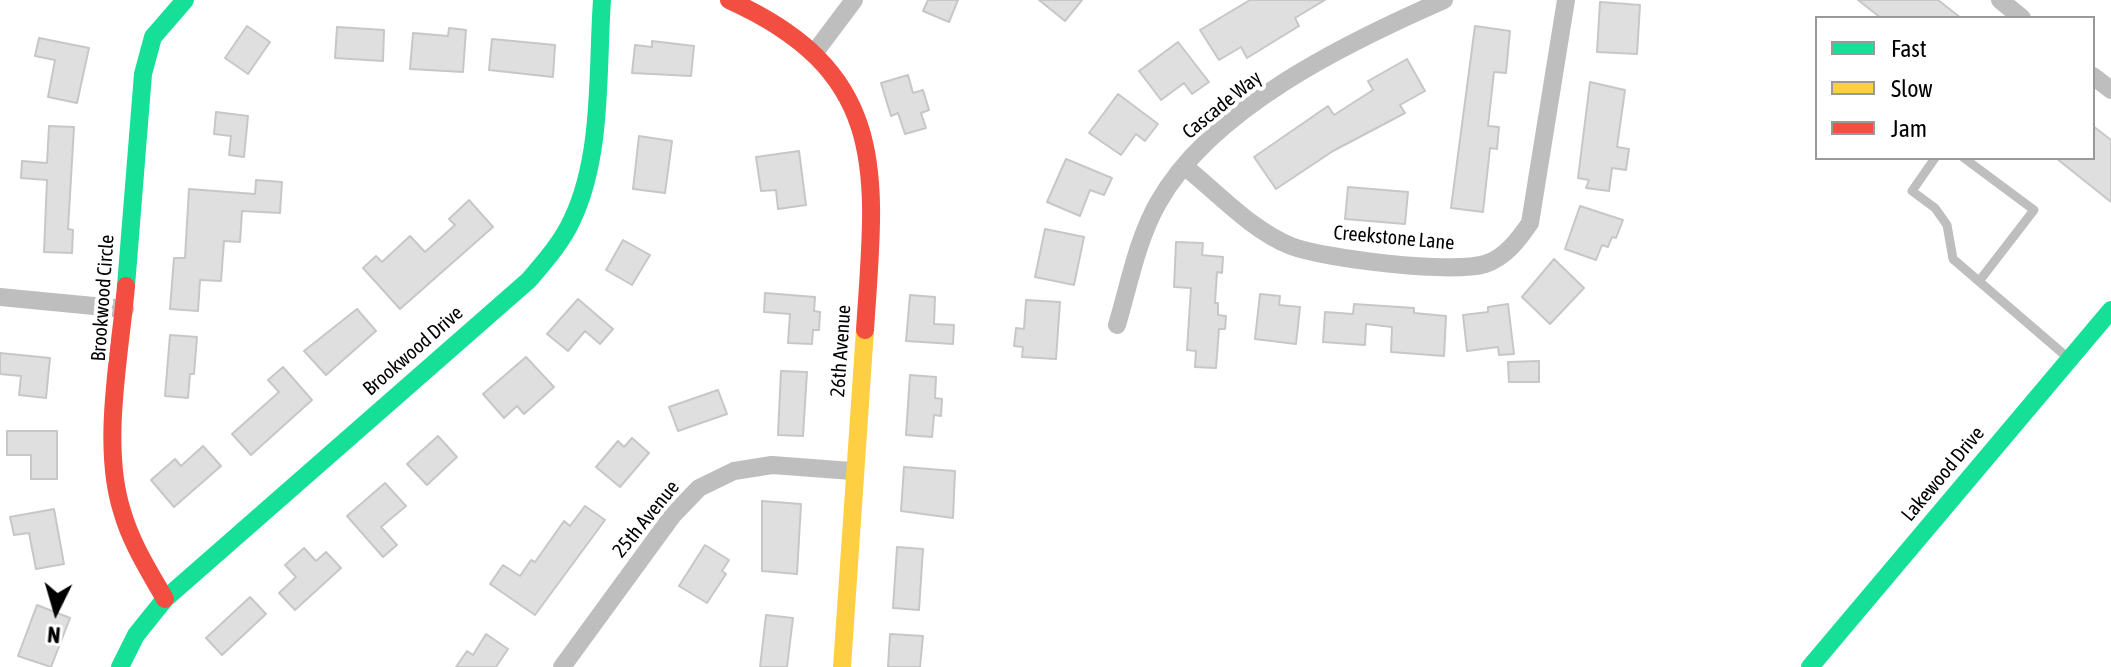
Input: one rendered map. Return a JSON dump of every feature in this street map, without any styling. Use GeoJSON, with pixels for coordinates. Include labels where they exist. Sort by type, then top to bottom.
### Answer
{"type":"FeatureCollection","features":[{"type":"Feature","properties":{"kind":"street","name":"Brookwood Circle"},"geometry":{"type":"LineString","coordinates":[[165,599],[123,522],[113,484],[143,74],[153,37],[185,0]]}},
{"type":"Feature","properties":{"kind":"street","name":"Brookwood Drive"},"geometry":{"type":"LineString","coordinates":[[120,667],[136,635],[165,599],[529,280],[554,250],[574,217],[586,180],[602,0]]}},
{"type":"Feature","properties":{"kind":"street"},"geometry":{"type":"LineString","coordinates":[[729,0],[760,12],[815,52],[854,0]]}},
{"type":"Feature","properties":{"kind":"street","name":"Cascade Way"},"geometry":{"type":"LineString","coordinates":[[1117,325],[1146,226],[1158,201],[1184,166],[1268,94],[1386,25],[1444,0]]}},
{"type":"Feature","properties":{"kind":"street","name":"Creekstone Lane"},"geometry":{"type":"LineString","coordinates":[[1184,166],[1256,226],[1291,246],[1329,255],[1446,266],[1485,264],[1518,241],[1530,223],[1566,0]]}},
{"type":"Feature","properties":{"kind":"street"},"geometry":{"type":"LineString","coordinates":[[2000,0],[2020,16]]}},
{"type":"Feature","properties":{"kind":"street","name":"26th Avenue"},"geometry":{"type":"LineString","coordinates":[[815,52],[854,111],[868,150],[871,231],[852,471],[842,667]]}},
{"type":"Feature","properties":{"kind":"street"},"geometry":{"type":"LineString","coordinates":[[2095,78],[2111,90]]}},
{"type":"Feature","properties":{"kind":"street"},"geometry":{"type":"LineString","coordinates":[[0,297],[125,309]]}},
{"type":"Feature","properties":{"kind":"street","name":"Lakewood Drive"},"geometry":{"type":"LineString","coordinates":[[1810,667],[2111,310]]}},
{"type":"Feature","properties":{"kind":"street","name":"25th Avenue"},"geometry":{"type":"LineString","coordinates":[[562,667],[673,515],[699,488],[734,471],[772,465],[852,471]]}},
{"type":"Feature","properties":{"kind":"lane"},"geometry":{"type":"LineString","coordinates":[[1934,160],[1912,191],[1935,208],[1947,225],[1953,259],[2069,360]]}},
{"type":"Feature","properties":{"kind":"lane"},"geometry":{"type":"LineString","coordinates":[[1967,160],[2034,210],[1980,280]]}},
{"type":"Feature","properties":{"kind":"building"},"geometry":{"type":"Polygon","coordinates":[[[928,0],[958,0],[949,22],[923,11],[928,0]]]}},
{"type":"Feature","properties":{"kind":"building"},"geometry":{"type":"Polygon","coordinates":[[[1039,0],[1082,0],[1065,21],[1039,0]]]}},
{"type":"Feature","properties":{"kind":"building"},"geometry":{"type":"Polygon","coordinates":[[[1250,0],[1325,0],[1295,18],[1299,26],[1247,58],[1241,47],[1219,60],[1200,30],[1250,0]]]}},
{"type":"Feature","properties":{"kind":"building"},"geometry":{"type":"Polygon","coordinates":[[[1858,0],[1938,0],[1958,16],[1878,16],[1858,0]]]}},
{"type":"Feature","properties":{"kind":"building"},"geometry":{"type":"Polygon","coordinates":[[[1600,2],[1640,5],[1637,54],[1597,52],[1600,2]]]}},
{"type":"Feature","properties":{"kind":"building"},"geometry":{"type":"Polygon","coordinates":[[[247,26],[270,42],[248,74],[225,58],[247,26]]]}},
{"type":"Feature","properties":{"kind":"building"},"geometry":{"type":"Polygon","coordinates":[[[1475,26],[1510,31],[1506,73],[1494,72],[1488,126],[1499,127],[1497,149],[1490,148],[1483,212],[1451,208],[1475,26]]]}},
{"type":"Feature","properties":{"kind":"building"},"geometry":{"type":"Polygon","coordinates":[[[337,27],[384,30],[383,61],[335,58],[337,27]]]}},
{"type":"Feature","properties":{"kind":"building"},"geometry":{"type":"Polygon","coordinates":[[[449,28],[466,30],[463,72],[410,69],[413,33],[448,36],[449,28]]]}},
{"type":"Feature","properties":{"kind":"building"},"geometry":{"type":"Polygon","coordinates":[[[39,38],[89,48],[77,103],[48,97],[55,60],[35,56],[39,38]]]}},
{"type":"Feature","properties":{"kind":"building"},"geometry":{"type":"Polygon","coordinates":[[[492,39],[555,45],[553,77],[489,70],[492,39]]]}},
{"type":"Feature","properties":{"kind":"building"},"geometry":{"type":"Polygon","coordinates":[[[652,41],[694,46],[691,76],[632,73],[635,45],[652,47],[652,41]]]}},
{"type":"Feature","properties":{"kind":"building"},"geometry":{"type":"Polygon","coordinates":[[[1178,42],[1209,82],[1192,94],[1184,83],[1161,100],[1139,71],[1178,42]]]}},
{"type":"Feature","properties":{"kind":"building"},"geometry":{"type":"Polygon","coordinates":[[[1407,59],[1425,91],[1400,105],[1405,113],[1333,151],[1276,189],[1254,157],[1328,106],[1334,115],[1373,90],[1368,81],[1407,59]]]}},
{"type":"Feature","properties":{"kind":"building"},"geometry":{"type":"Polygon","coordinates":[[[908,75],[913,93],[923,90],[929,110],[921,113],[926,128],[905,134],[898,113],[891,116],[881,83],[908,75]]]}},
{"type":"Feature","properties":{"kind":"building"},"geometry":{"type":"Polygon","coordinates":[[[1590,82],[1625,90],[1617,147],[1629,149],[1626,170],[1612,168],[1609,191],[1586,188],[1589,180],[1578,178],[1590,82]]]}},
{"type":"Feature","properties":{"kind":"building"},"geometry":{"type":"Polygon","coordinates":[[[1118,94],[1158,124],[1145,141],[1136,134],[1121,155],[1089,133],[1118,94]]]}},
{"type":"Feature","properties":{"kind":"building"},"geometry":{"type":"Polygon","coordinates":[[[216,112],[248,116],[244,157],[229,155],[231,136],[214,134],[216,112]]]}},
{"type":"Feature","properties":{"kind":"building"},"geometry":{"type":"Polygon","coordinates":[[[49,126],[74,127],[68,229],[73,230],[72,253],[44,252],[47,180],[21,178],[22,161],[47,163],[49,126]]]}},
{"type":"Feature","properties":{"kind":"building"},"geometry":{"type":"Polygon","coordinates":[[[2095,128],[2111,140],[2111,202],[2058,160],[2095,160],[2095,128]]]}},
{"type":"Feature","properties":{"kind":"building"},"geometry":{"type":"Polygon","coordinates":[[[639,136],[672,141],[665,193],[633,189],[639,136]]]}},
{"type":"Feature","properties":{"kind":"building"},"geometry":{"type":"Polygon","coordinates":[[[799,151],[806,205],[778,209],[776,190],[761,191],[756,157],[799,151]]]}},
{"type":"Feature","properties":{"kind":"building"},"geometry":{"type":"Polygon","coordinates":[[[1066,159],[1112,178],[1104,195],[1090,190],[1080,216],[1047,202],[1066,159]]]}},
{"type":"Feature","properties":{"kind":"building"},"geometry":{"type":"Polygon","coordinates":[[[256,180],[282,182],[280,213],[242,211],[240,242],[224,241],[221,281],[200,280],[198,311],[170,309],[174,258],[185,258],[189,189],[255,194],[256,180]]]}},
{"type":"Feature","properties":{"kind":"building"},"geometry":{"type":"Polygon","coordinates":[[[1348,187],[1408,192],[1405,224],[1345,219],[1348,187]]]}},
{"type":"Feature","properties":{"kind":"building"},"geometry":{"type":"Polygon","coordinates":[[[469,200],[493,227],[400,309],[363,268],[376,256],[382,262],[410,236],[425,252],[455,225],[449,219],[469,200]]]}},
{"type":"Feature","properties":{"kind":"building"},"geometry":{"type":"Polygon","coordinates":[[[1580,206],[1623,220],[1616,238],[1612,237],[1608,247],[1602,245],[1596,260],[1565,249],[1580,206]]]}},
{"type":"Feature","properties":{"kind":"building"},"geometry":{"type":"Polygon","coordinates":[[[1045,229],[1084,237],[1074,285],[1035,277],[1045,229]]]}},
{"type":"Feature","properties":{"kind":"building"},"geometry":{"type":"Polygon","coordinates":[[[623,240],[650,255],[632,285],[606,270],[623,240]]]}},
{"type":"Feature","properties":{"kind":"building"},"geometry":{"type":"Polygon","coordinates":[[[1176,242],[1203,243],[1202,255],[1223,257],[1222,273],[1217,272],[1215,303],[1218,303],[1218,315],[1226,316],[1225,329],[1219,329],[1216,368],[1195,367],[1196,351],[1187,350],[1191,288],[1174,287],[1176,242]]]}},
{"type":"Feature","properties":{"kind":"building"},"geometry":{"type":"Polygon","coordinates":[[[1554,259],[1584,288],[1550,324],[1522,297],[1554,259]]]}},
{"type":"Feature","properties":{"kind":"building"},"geometry":{"type":"Polygon","coordinates":[[[765,293],[815,297],[814,311],[820,312],[819,330],[813,330],[812,344],[788,343],[790,314],[764,312],[765,293]]]}},
{"type":"Feature","properties":{"kind":"building"},"geometry":{"type":"Polygon","coordinates":[[[1260,294],[1280,296],[1279,305],[1300,307],[1296,344],[1255,339],[1260,294]]]}},
{"type":"Feature","properties":{"kind":"building"},"geometry":{"type":"Polygon","coordinates":[[[910,295],[935,297],[934,324],[954,325],[953,344],[906,341],[910,295]]]}},
{"type":"Feature","properties":{"kind":"building"},"geometry":{"type":"Polygon","coordinates":[[[578,299],[613,329],[600,344],[585,331],[568,351],[547,334],[578,299]]]}},
{"type":"Feature","properties":{"kind":"building"},"geometry":{"type":"Polygon","coordinates":[[[1026,300],[1060,302],[1056,359],[1022,357],[1023,347],[1014,346],[1016,328],[1024,329],[1026,300]]]}},
{"type":"Feature","properties":{"kind":"building"},"geometry":{"type":"Polygon","coordinates":[[[1354,304],[1414,308],[1414,313],[1446,316],[1444,356],[1391,352],[1392,327],[1366,324],[1365,345],[1323,342],[1325,312],[1353,314],[1354,304]]]}},
{"type":"Feature","properties":{"kind":"building"},"geometry":{"type":"Polygon","coordinates":[[[1508,304],[1514,354],[1499,355],[1498,347],[1467,351],[1463,315],[1488,312],[1488,307],[1508,304]]]}},
{"type":"Feature","properties":{"kind":"building"},"geometry":{"type":"Polygon","coordinates":[[[357,309],[376,331],[326,375],[304,351],[357,309]]]}},
{"type":"Feature","properties":{"kind":"building"},"geometry":{"type":"Polygon","coordinates":[[[170,335],[197,337],[194,374],[190,374],[188,398],[165,396],[170,335]]]}},
{"type":"Feature","properties":{"kind":"building"},"geometry":{"type":"Polygon","coordinates":[[[0,353],[50,358],[46,398],[19,395],[21,376],[0,374],[0,353]]]}},
{"type":"Feature","properties":{"kind":"building"},"geometry":{"type":"Polygon","coordinates":[[[526,357],[554,387],[524,414],[517,406],[504,418],[483,394],[526,357]]]}},
{"type":"Feature","properties":{"kind":"building"},"geometry":{"type":"Polygon","coordinates":[[[1539,361],[1539,382],[1509,382],[1508,362],[1539,361]]]}},
{"type":"Feature","properties":{"kind":"building"},"geometry":{"type":"Polygon","coordinates":[[[283,367],[312,400],[251,455],[232,434],[279,392],[268,380],[283,367]]]}},
{"type":"Feature","properties":{"kind":"building"},"geometry":{"type":"Polygon","coordinates":[[[781,371],[807,372],[803,436],[778,435],[781,371]]]}},
{"type":"Feature","properties":{"kind":"building"},"geometry":{"type":"Polygon","coordinates":[[[910,375],[936,377],[935,398],[942,399],[941,416],[934,415],[932,437],[906,435],[910,375]]]}},
{"type":"Feature","properties":{"kind":"building"},"geometry":{"type":"Polygon","coordinates":[[[718,390],[727,414],[678,431],[669,407],[718,390]]]}},
{"type":"Feature","properties":{"kind":"building"},"geometry":{"type":"Polygon","coordinates":[[[7,431],[57,431],[57,479],[31,479],[31,455],[7,455],[7,431]]]}},
{"type":"Feature","properties":{"kind":"building"},"geometry":{"type":"Polygon","coordinates":[[[438,436],[457,457],[427,485],[407,464],[438,436]]]}},
{"type":"Feature","properties":{"kind":"building"},"geometry":{"type":"Polygon","coordinates":[[[632,438],[649,453],[620,487],[596,467],[618,441],[624,447],[632,438]]]}},
{"type":"Feature","properties":{"kind":"building"},"geometry":{"type":"Polygon","coordinates":[[[203,446],[221,466],[174,507],[151,480],[175,459],[181,466],[203,446]]]}},
{"type":"Feature","properties":{"kind":"building"},"geometry":{"type":"Polygon","coordinates":[[[904,467],[955,471],[953,518],[901,511],[904,467]]]}},
{"type":"Feature","properties":{"kind":"building"},"geometry":{"type":"Polygon","coordinates":[[[385,483],[406,506],[381,527],[397,545],[383,557],[347,516],[385,483]]]}},
{"type":"Feature","properties":{"kind":"building"},"geometry":{"type":"Polygon","coordinates":[[[762,501],[801,504],[797,574],[762,571],[762,501]]]}},
{"type":"Feature","properties":{"kind":"building"},"geometry":{"type":"Polygon","coordinates":[[[585,506],[605,520],[535,615],[490,584],[503,565],[520,576],[531,560],[535,562],[564,521],[570,526],[585,506]]]}},
{"type":"Feature","properties":{"kind":"building"},"geometry":{"type":"Polygon","coordinates":[[[54,509],[64,564],[36,569],[29,533],[14,535],[10,517],[54,509]]]}},
{"type":"Feature","properties":{"kind":"building"},"geometry":{"type":"Polygon","coordinates":[[[705,545],[729,560],[722,571],[726,574],[707,603],[679,586],[705,545]]]}},
{"type":"Feature","properties":{"kind":"building"},"geometry":{"type":"Polygon","coordinates":[[[897,547],[923,549],[919,610],[893,608],[897,547]]]}},
{"type":"Feature","properties":{"kind":"building"},"geometry":{"type":"Polygon","coordinates":[[[304,548],[316,561],[326,552],[341,568],[295,610],[279,593],[296,577],[285,565],[304,548]]]}},
{"type":"Feature","properties":{"kind":"building"},"geometry":{"type":"Polygon","coordinates":[[[250,597],[266,614],[222,655],[206,638],[250,597]]]}},
{"type":"Feature","properties":{"kind":"building"},"geometry":{"type":"Polygon","coordinates":[[[37,605],[70,618],[51,667],[18,656],[37,605]]]}},
{"type":"Feature","properties":{"kind":"building"},"geometry":{"type":"Polygon","coordinates":[[[766,615],[793,618],[787,667],[760,667],[766,615]]]}},
{"type":"Feature","properties":{"kind":"building"},"geometry":{"type":"Polygon","coordinates":[[[486,634],[508,649],[496,667],[456,667],[467,651],[473,655],[486,634]]]}},
{"type":"Feature","properties":{"kind":"building"},"geometry":{"type":"Polygon","coordinates":[[[890,634],[923,636],[920,667],[888,667],[890,634]]]}},
{"type":"Feature","properties":{"kind":"traffic: fast"},"geometry":{"type":"LineString","coordinates":[[126,286],[143,74],[153,37],[185,0]]}},
{"type":"Feature","properties":{"kind":"traffic: fast"},"geometry":{"type":"LineString","coordinates":[[120,667],[136,635],[165,599],[529,280],[558,244],[582,195],[594,141],[602,0]]}},
{"type":"Feature","properties":{"kind":"traffic: fast"},"geometry":{"type":"LineString","coordinates":[[1810,667],[2111,310]]}},
{"type":"Feature","properties":{"kind":"traffic: slow"},"geometry":{"type":"LineString","coordinates":[[842,667],[865,330]]}},
{"type":"Feature","properties":{"kind":"traffic: jam"},"geometry":{"type":"LineString","coordinates":[[729,0],[782,29],[821,61],[847,97],[862,135],[870,178],[871,224],[865,330]]}},
{"type":"Feature","properties":{"kind":"traffic: jam"},"geometry":{"type":"LineString","coordinates":[[126,286],[112,429],[116,485],[130,534],[165,599]]}}]}
